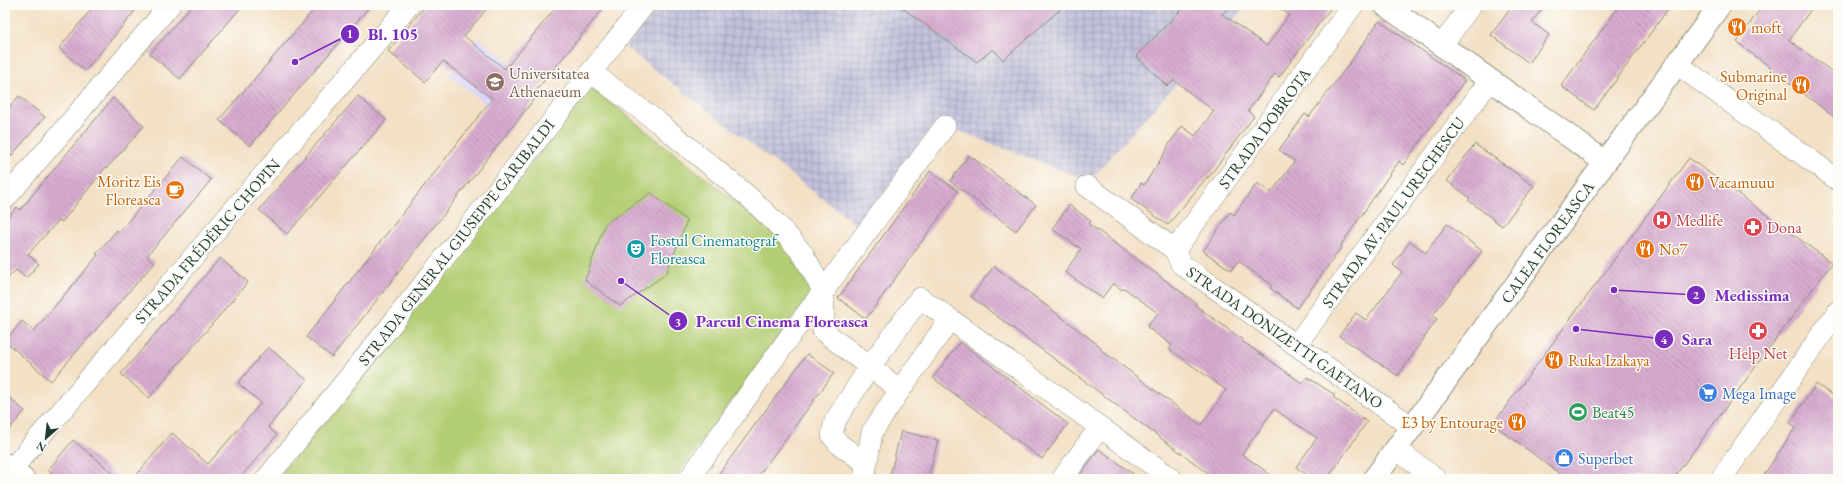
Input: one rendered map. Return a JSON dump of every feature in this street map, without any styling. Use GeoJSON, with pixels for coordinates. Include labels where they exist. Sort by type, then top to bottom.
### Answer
{"type":"FeatureCollection","features":[{"type":"Feature","properties":{"kind":"street"},"geometry":{"type":"LineString","coordinates":[[5,199],[170,5]]}},
{"type":"Feature","properties":{"kind":"street","name":"STRADA FRÉDÉRIC CHOPIN"},"geometry":{"type":"LineString","coordinates":[[11,472],[409,5]]}},
{"type":"Feature","properties":{"kind":"street","name":"STRADA GENERAL GIUSEPPE GARIBALDI"},"geometry":{"type":"LineString","coordinates":[[266,479],[435,271],[644,5]]}},
{"type":"Feature","properties":{"kind":"street","name":"STRADA DOBROTA"},"geometry":{"type":"LineString","coordinates":[[1175,250],[1353,5]]}},
{"type":"Feature","properties":{"kind":"street"},"geometry":{"type":"LineString","coordinates":[[1385,5],[1605,162]]}},
{"type":"Feature","properties":{"kind":"street"},"geometry":{"type":"LineString","coordinates":[[1442,45],[1471,5]]}},
{"type":"Feature","properties":{"kind":"street","name":"CALEA FLOREASCA"},"geometry":{"type":"LineString","coordinates":[[1374,479],[1720,5]]}},
{"type":"Feature","properties":{"kind":"street"},"geometry":{"type":"LineString","coordinates":[[1677,64],[1838,180]]}},
{"type":"Feature","properties":{"kind":"street"},"geometry":{"type":"LineString","coordinates":[[591,72],[659,123],[749,197],[777,224],[803,254],[824,292],[823,331],[869,368],[900,390]]}},
{"type":"Feature","properties":{"kind":"street","name":"STRADA AV. PAUL URECHESCU"},"geometry":{"type":"LineString","coordinates":[[1296,345],[1490,80]]}},
{"type":"Feature","properties":{"kind":"street"},"geometry":{"type":"LineString","coordinates":[[689,479],[945,126]]}},
{"type":"Feature","properties":{"kind":"street","name":"STRADA DONIZETTI GAETANO"},"geometry":{"type":"LineString","coordinates":[[1087,186],[1175,250],[1181,264],[1412,427]]}},
{"type":"Feature","properties":{"kind":"street"},"geometry":{"type":"LineString","coordinates":[[865,471],[832,435],[835,421],[869,368],[920,298],[1172,479]]}},
{"type":"Feature","properties":{"kind":"street"},"geometry":{"type":"LineString","coordinates":[[1721,479],[1838,311]]}},
{"type":"Feature","properties":{"kind":"street"},"geometry":{"type":"LineString","coordinates":[[865,471],[872,432],[950,319]]}},
{"type":"Feature","properties":{"kind":"street"},"geometry":{"type":"LineString","coordinates":[[1062,479],[1100,427]]}},
{"type":"Feature","properties":{"kind":"street"},"geometry":{"type":"LineString","coordinates":[[1396,450],[1436,479]]}},
{"type":"Feature","properties":{"kind":"shaded area"},"geometry":{"type":"Polygon","coordinates":[[[660,5],[1247,5],[1089,181],[936,122],[858,226],[625,47],[660,5]]]}},
{"type":"Feature","properties":{"kind":"shaded area","name":"Universitatea Athenaeum"},"geometry":{"type":"Polygon","coordinates":[[[478,38],[542,89],[512,126],[449,75],[478,38]]]}},
{"type":"Feature","properties":{"kind":"green space"},"geometry":{"type":"Polygon","coordinates":[[[592,88],[767,227],[786,247],[812,292],[674,479],[277,479],[592,88]]]}},
{"type":"Feature","properties":{"kind":"building"},"geometry":{"type":"Polygon","coordinates":[[[95,5],[140,5],[85,71],[59,48],[95,5]]]}},
{"type":"Feature","properties":{"kind":"building"},"geometry":{"type":"Polygon","coordinates":[[[192,5],[243,5],[180,79],[150,54],[192,5]]]}},
{"type":"Feature","properties":{"kind":"building"},"geometry":{"type":"Polygon","coordinates":[[[318,5],[371,5],[250,146],[219,120],[318,5]]]}},
{"type":"Feature","properties":{"kind":"building"},"geometry":{"type":"Polygon","coordinates":[[[426,5],[490,5],[464,36],[505,69],[558,5],[606,5],[535,92],[538,94],[332,357],[306,337],[492,99],[443,61],[425,82],[388,51],[426,5]]]}},
{"type":"Feature","properties":{"kind":"building"},"geometry":{"type":"Polygon","coordinates":[[[898,5],[1065,5],[1003,60],[993,49],[977,62],[898,5]]]}},
{"type":"Feature","properties":{"kind":"building"},"geometry":{"type":"Polygon","coordinates":[[[1186,5],[1232,5],[1222,14],[1267,46],[1289,15],[1276,5],[1333,5],[1279,77],[1275,74],[1248,111],[1254,116],[1208,178],[1207,177],[1168,225],[1131,199],[1141,183],[1144,185],[1168,148],[1167,147],[1182,126],[1195,136],[1214,111],[1174,80],[1167,86],[1136,56],[1186,5]]]}},
{"type":"Feature","properties":{"kind":"building"},"geometry":{"type":"Polygon","coordinates":[[[1513,5],[1545,5],[1532,22],[1549,35],[1529,63],[1491,35],[1513,5]]]}},
{"type":"Feature","properties":{"kind":"building"},"geometry":{"type":"Polygon","coordinates":[[[1620,5],[1671,5],[1594,110],[1561,86],[1620,5]]]}},
{"type":"Feature","properties":{"kind":"building"},"geometry":{"type":"Polygon","coordinates":[[[1763,5],[1814,5],[1789,40],[1838,76],[1838,120],[1737,42],[1763,5]]]}},
{"type":"Feature","properties":{"kind":"building"},"geometry":{"type":"Polygon","coordinates":[[[1379,21],[1465,80],[1403,165],[1399,161],[1341,245],[1342,246],[1329,265],[1297,308],[1270,288],[1272,285],[1238,261],[1231,270],[1203,251],[1230,212],[1234,215],[1257,183],[1271,193],[1295,161],[1279,150],[1305,114],[1309,117],[1379,21]]]}},
{"type":"Feature","properties":{"kind":"building"},"geometry":{"type":"Polygon","coordinates":[[[19,96],[45,117],[5,163],[5,112],[19,96]]]}},
{"type":"Feature","properties":{"kind":"building"},"geometry":{"type":"Polygon","coordinates":[[[358,96],[386,120],[287,234],[259,210],[358,96]]]}},
{"type":"Feature","properties":{"kind":"building"},"geometry":{"type":"Polygon","coordinates":[[[113,98],[144,126],[107,168],[106,167],[62,222],[59,220],[28,254],[39,264],[26,278],[16,270],[5,281],[5,220],[17,207],[20,210],[113,98]]]}},
{"type":"Feature","properties":{"kind":"building"},"geometry":{"type":"Polygon","coordinates":[[[1475,144],[1534,186],[1502,226],[1468,200],[1470,198],[1447,181],[1475,144]]]}},
{"type":"Feature","properties":{"kind":"building"},"geometry":{"type":"Polygon","coordinates":[[[969,155],[1036,205],[1016,231],[950,181],[969,155]]]}},
{"type":"Feature","properties":{"kind":"building"},"geometry":{"type":"Polygon","coordinates":[[[183,157],[211,180],[147,256],[155,262],[51,381],[5,341],[22,321],[34,331],[98,255],[96,254],[117,230],[119,232],[183,157]]]}},
{"type":"Feature","properties":{"kind":"building"},"geometry":{"type":"Polygon","coordinates":[[[1689,158],[1832,263],[1673,479],[1567,479],[1493,424],[1689,158]]]}},
{"type":"Feature","properties":{"kind":"building"},"geometry":{"type":"Polygon","coordinates":[[[930,171],[958,191],[866,319],[838,298],[930,171]]]}},
{"type":"Feature","properties":{"kind":"building","name":"Fostul Cinematograf Floreasca"},"geometry":{"type":"Polygon","coordinates":[[[651,193],[687,221],[666,274],[620,306],[585,280],[605,224],[651,193]]]}},
{"type":"Feature","properties":{"kind":"building"},"geometry":{"type":"Polygon","coordinates":[[[1069,205],[1091,221],[1089,224],[1196,303],[1195,305],[1243,340],[1242,341],[1302,383],[1307,377],[1335,395],[1333,397],[1367,422],[1327,479],[1313,479],[1296,467],[1317,438],[1274,409],[1242,454],[1276,479],[1216,479],[971,297],[994,266],[1101,347],[1100,349],[1201,425],[1226,390],[1169,349],[1172,345],[1147,327],[1158,313],[1124,288],[1122,290],[1113,283],[1102,298],[1065,272],[1081,249],[1052,229],[1069,205]]]}},
{"type":"Feature","properties":{"kind":"building"},"geometry":{"type":"Polygon","coordinates":[[[1447,224],[1482,251],[1432,316],[1437,319],[1398,376],[1339,336],[1356,313],[1366,320],[1402,272],[1393,265],[1410,241],[1426,253],[1447,224]]]}},
{"type":"Feature","properties":{"kind":"building"},"geometry":{"type":"Polygon","coordinates":[[[220,258],[248,282],[149,398],[121,374],[220,258]]]}},
{"type":"Feature","properties":{"kind":"building"},"geometry":{"type":"Polygon","coordinates":[[[960,342],[1068,424],[1042,459],[933,378],[960,342]]]}},
{"type":"Feature","properties":{"kind":"building"},"geometry":{"type":"Polygon","coordinates":[[[268,347],[307,380],[268,427],[277,435],[239,479],[133,479],[172,433],[208,464],[261,403],[238,383],[268,347]]]}},
{"type":"Feature","properties":{"kind":"building"},"geometry":{"type":"Polygon","coordinates":[[[807,354],[834,373],[756,479],[715,479],[807,354]]]}},
{"type":"Feature","properties":{"kind":"building"},"geometry":{"type":"Polygon","coordinates":[[[1816,384],[1838,399],[1838,479],[1761,479],[1796,427],[1790,423],[1816,384]]]}},
{"type":"Feature","properties":{"kind":"building"},"geometry":{"type":"Polygon","coordinates":[[[5,394],[25,411],[5,434],[5,394]]]}},
{"type":"Feature","properties":{"kind":"building"},"geometry":{"type":"Polygon","coordinates":[[[901,431],[938,440],[928,479],[889,479],[901,431]]]}},
{"type":"Feature","properties":{"kind":"building"},"geometry":{"type":"Polygon","coordinates":[[[73,440],[120,479],[60,479],[48,470],[73,440]]]}},
{"type":"Feature","properties":{"kind":"building"},"geometry":{"type":"Polygon","coordinates":[[[1099,449],[1140,479],[1077,479],[1099,449]]]}},
{"type":"Feature","properties":{"kind":"place","name":"moft"},"geometry":{"type":"Point","coordinates":[1737,27]}},
{"type":"Feature","properties":{"kind":"place","name":"Bl. 105"},"geometry":{"type":"Point","coordinates":[295,62]}},
{"type":"Feature","properties":{"kind":"place","name":"Universitatea Athenaeum"},"geometry":{"type":"Point","coordinates":[495,82]}},
{"type":"Feature","properties":{"kind":"place","name":"Submarine Original"},"geometry":{"type":"Point","coordinates":[1801,85]}},
{"type":"Feature","properties":{"kind":"place","name":"Vacamuuu"},"geometry":{"type":"Point","coordinates":[1695,182]}},
{"type":"Feature","properties":{"kind":"place","name":"Moritz Eis Floreasca"},"geometry":{"type":"Point","coordinates":[175,190]}},
{"type":"Feature","properties":{"kind":"place","name":"Medlife"},"geometry":{"type":"Point","coordinates":[1662,220]}},
{"type":"Feature","properties":{"kind":"place","name":"Dona"},"geometry":{"type":"Point","coordinates":[1753,227]}},
{"type":"Feature","properties":{"kind":"place","name":"Fostul Cinematograf Floreasca"},"geometry":{"type":"Point","coordinates":[636,249]}},
{"type":"Feature","properties":{"kind":"place","name":"No7"},"geometry":{"type":"Point","coordinates":[1645,249]}},
{"type":"Feature","properties":{"kind":"place","name":"Parcul Cinema Floreasca"},"geometry":{"type":"Point","coordinates":[621,281]}},
{"type":"Feature","properties":{"kind":"place","name":"Medissima"},"geometry":{"type":"Point","coordinates":[1614,290]}},
{"type":"Feature","properties":{"kind":"place","name":"Sara"},"geometry":{"type":"Point","coordinates":[1576,329]}},
{"type":"Feature","properties":{"kind":"place","name":"Help Net"},"geometry":{"type":"Point","coordinates":[1758,331]}},
{"type":"Feature","properties":{"kind":"place","name":"Ruka Izakaya"},"geometry":{"type":"Point","coordinates":[1554,360]}},
{"type":"Feature","properties":{"kind":"place","name":"Mega Image"},"geometry":{"type":"Point","coordinates":[1708,393]}},
{"type":"Feature","properties":{"kind":"place","name":"Beat45"},"geometry":{"type":"Point","coordinates":[1578,412]}},
{"type":"Feature","properties":{"kind":"place","name":"E3 by Entourage"},"geometry":{"type":"Point","coordinates":[1517,422]}},
{"type":"Feature","properties":{"kind":"place","name":"Superbet"},"geometry":{"type":"Point","coordinates":[1564,458]}}]}
